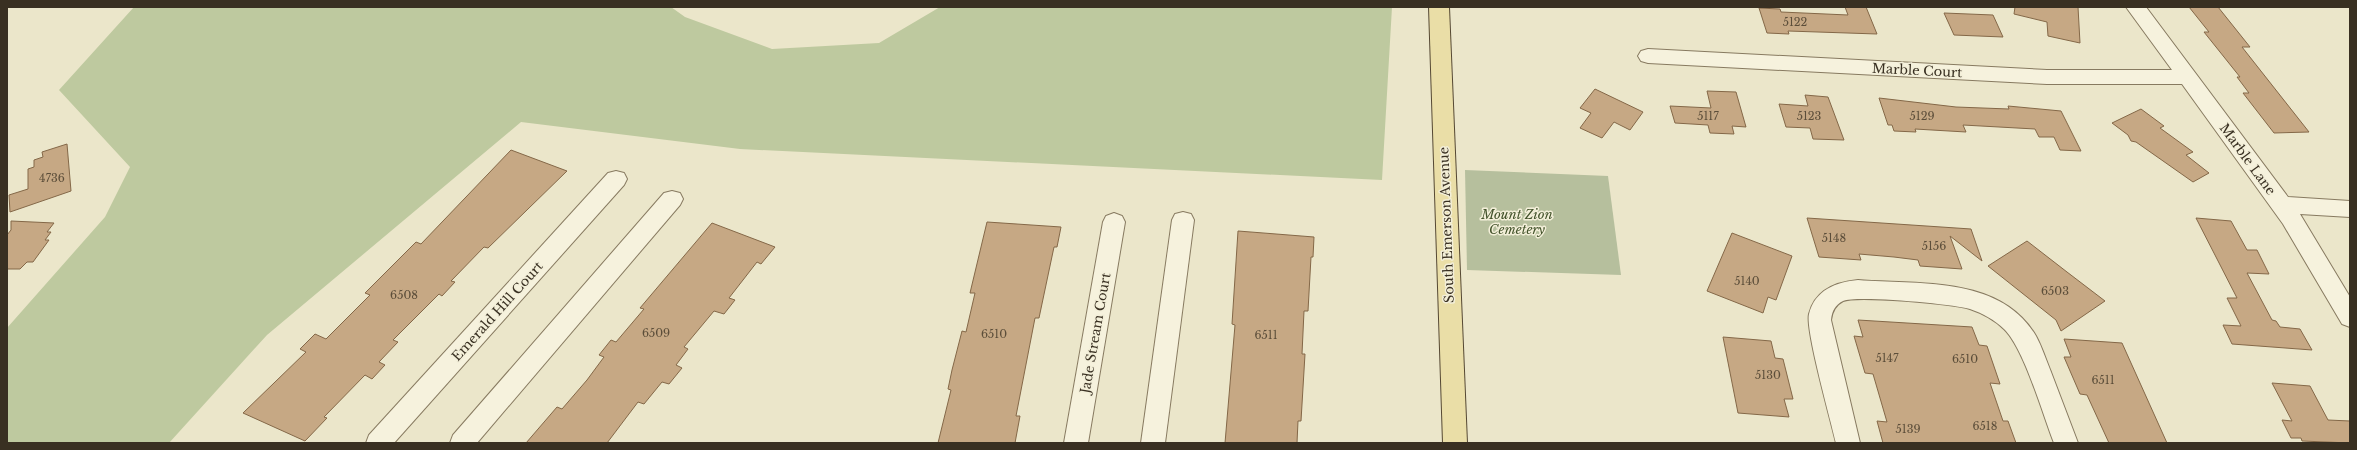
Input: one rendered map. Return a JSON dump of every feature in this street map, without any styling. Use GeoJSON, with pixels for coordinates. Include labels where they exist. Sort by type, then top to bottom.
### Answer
{"type":"FeatureCollection","features":[{"type":"Feature","properties":{"kind":"main road","name":"South Emerson Avenue"},"geometry":{"type":"LineString","coordinates":[[1439,7],[1455,443]]}},
{"type":"Feature","properties":{"kind":"street","name":"Marble Lane"},"geometry":{"type":"LineString","coordinates":[[2136,7],[2282,205],[2306,242],[2350,317]]}},
{"type":"Feature","properties":{"kind":"street","name":"Marble Court"},"geometry":{"type":"LineString","coordinates":[[1648,56],[2047,77],[2187,77]]}},
{"type":"Feature","properties":{"kind":"street","name":"Emerald Hill Court"},"geometry":{"type":"LineString","coordinates":[[378,443],[616,179]]}},
{"type":"Feature","properties":{"kind":"street"},"geometry":{"type":"LineString","coordinates":[[462,443],[672,199]]}},
{"type":"Feature","properties":{"kind":"street"},"geometry":{"type":"LineString","coordinates":[[2282,205],[2350,209]]}},
{"type":"Feature","properties":{"kind":"street"},"geometry":{"type":"LineString","coordinates":[[1153,443],[1183,220]]}},
{"type":"Feature","properties":{"kind":"street","name":"Jade Stream Court"},"geometry":{"type":"LineString","coordinates":[[1076,443],[1114,222]]}},
{"type":"Feature","properties":{"kind":"street"},"geometry":{"type":"LineString","coordinates":[[1848,443],[1819,320],[1821,308],[1826,301],[1843,290],[1858,289],[1969,298],[2002,312],[2022,334],[2066,443]]}},
{"type":"Feature","properties":{"kind":"green space"},"geometry":{"type":"Polygon","coordinates":[[[134,7],[671,7],[685,17],[772,49],[879,43],[940,7],[1392,7],[1382,180],[740,149],[521,122],[267,335],[169,443],[7,443],[7,328],[105,217],[130,167],[59,90],[134,7]]]}},
{"type":"Feature","properties":{"kind":"green space","name":"Mount Zion Cemetery"},"geometry":{"type":"Polygon","coordinates":[[[1465,170],[1608,176],[1621,275],[1467,270],[1465,170]]]}},
{"type":"Feature","properties":{"kind":"building"},"geometry":{"type":"Polygon","coordinates":[[[1845,7],[1866,7],[1877,34],[1788,31],[1789,34],[1767,33],[1759,8],[1780,9],[1781,12],[1848,15],[1845,7]]]}},
{"type":"Feature","properties":{"kind":"building"},"geometry":{"type":"Polygon","coordinates":[[[2015,7],[2078,7],[2080,43],[2048,36],[2047,22],[2014,14],[2015,7]]]}},
{"type":"Feature","properties":{"kind":"building"},"geometry":{"type":"Polygon","coordinates":[[[2189,7],[2218,7],[2250,47],[2242,47],[2309,132],[2274,133],[2243,93],[2249,93],[2237,77],[2240,77],[2204,32],[2209,32],[2189,7]]]}},
{"type":"Feature","properties":{"kind":"building"},"geometry":{"type":"Polygon","coordinates":[[[1944,13],[1993,15],[2003,37],[1954,35],[1944,13]]]}},
{"type":"Feature","properties":{"kind":"building"},"geometry":{"type":"Polygon","coordinates":[[[1595,89],[1643,112],[1630,130],[1614,122],[1602,138],[1580,128],[1591,113],[1580,108],[1595,89]]]}},
{"type":"Feature","properties":{"kind":"building"},"geometry":{"type":"Polygon","coordinates":[[[1707,91],[1736,92],[1746,127],[1732,126],[1734,134],[1710,133],[1708,125],[1675,123],[1670,106],[1711,108],[1707,91]]]}},
{"type":"Feature","properties":{"kind":"building"},"geometry":{"type":"Polygon","coordinates":[[[1805,95],[1828,97],[1844,140],[1813,139],[1810,128],[1786,127],[1779,104],[1808,106],[1805,95]]]}},
{"type":"Feature","properties":{"kind":"building"},"geometry":{"type":"Polygon","coordinates":[[[1879,98],[1956,107],[2009,109],[2008,106],[2061,111],[2081,151],[2060,150],[2054,137],[2039,137],[2035,129],[1963,125],[1966,132],[1915,129],[1916,132],[1894,131],[1892,125],[1888,125],[1879,98]]]}},
{"type":"Feature","properties":{"kind":"building"},"geometry":{"type":"Polygon","coordinates":[[[2141,109],[2164,126],[2160,128],[2193,152],[2186,155],[2209,173],[2193,182],[2136,142],[2131,141],[2128,135],[2112,123],[2141,109]]]}},
{"type":"Feature","properties":{"kind":"building"},"geometry":{"type":"Polygon","coordinates":[[[67,144],[71,191],[10,212],[9,195],[28,189],[28,169],[34,167],[34,160],[43,157],[42,152],[67,144]]]}},
{"type":"Feature","properties":{"kind":"building"},"geometry":{"type":"Polygon","coordinates":[[[511,150],[567,171],[488,248],[484,247],[451,281],[455,282],[442,296],[439,294],[393,340],[398,342],[379,362],[385,365],[372,379],[365,375],[324,417],[327,418],[305,441],[243,413],[306,352],[300,349],[315,334],[326,339],[370,295],[365,293],[416,242],[421,244],[511,150]]]}},
{"type":"Feature","properties":{"kind":"building"},"geometry":{"type":"Polygon","coordinates":[[[1807,218],[1971,229],[1982,261],[1950,236],[1962,269],[1920,266],[1918,260],[1859,254],[1861,260],[1819,257],[1807,218]]]}},
{"type":"Feature","properties":{"kind":"building"},"geometry":{"type":"Polygon","coordinates":[[[2196,218],[2231,221],[2247,250],[2257,250],[2269,274],[2247,273],[2272,320],[2276,321],[2280,327],[2300,329],[2312,350],[2232,344],[2223,325],[2241,326],[2227,298],[2237,298],[2196,218]]]}},
{"type":"Feature","properties":{"kind":"building"},"geometry":{"type":"Polygon","coordinates":[[[11,221],[54,223],[47,232],[51,232],[45,240],[49,240],[33,262],[27,262],[20,269],[7,269],[7,235],[11,230],[11,221]]]}},
{"type":"Feature","properties":{"kind":"building"},"geometry":{"type":"Polygon","coordinates":[[[987,222],[1061,227],[1057,247],[1054,247],[1039,318],[1035,318],[1016,416],[1020,416],[1015,443],[938,443],[951,390],[948,389],[952,370],[962,331],[966,332],[975,293],[970,293],[987,222]]]}},
{"type":"Feature","properties":{"kind":"building"},"geometry":{"type":"Polygon","coordinates":[[[712,223],[775,247],[761,264],[757,262],[729,298],[735,300],[724,314],[714,311],[684,347],[688,349],[676,365],[682,368],[669,384],[662,382],[644,404],[638,402],[607,443],[526,443],[557,407],[562,409],[587,380],[604,357],[599,355],[611,340],[616,342],[644,309],[640,308],[712,223]]]}},
{"type":"Feature","properties":{"kind":"building"},"geometry":{"type":"Polygon","coordinates":[[[1238,231],[1314,237],[1313,257],[1311,257],[1308,311],[1304,311],[1302,354],[1305,354],[1301,421],[1298,421],[1297,443],[1225,443],[1235,325],[1232,324],[1238,231]]]}},
{"type":"Feature","properties":{"kind":"building"},"geometry":{"type":"Polygon","coordinates":[[[1732,233],[1792,256],[1776,300],[1768,297],[1763,313],[1707,291],[1732,233]]]}},
{"type":"Feature","properties":{"kind":"building"},"geometry":{"type":"Polygon","coordinates":[[[2027,241],[2105,301],[2061,331],[2056,320],[1988,266],[2027,241]]]}},
{"type":"Feature","properties":{"kind":"building"},"geometry":{"type":"Polygon","coordinates":[[[1858,320],[1972,327],[1979,345],[1987,346],[2000,384],[1990,383],[2003,421],[2008,421],[2016,443],[1883,443],[1877,421],[1887,422],[1873,374],[1865,373],[1854,336],[1863,337],[1858,320]]]}},
{"type":"Feature","properties":{"kind":"building"},"geometry":{"type":"Polygon","coordinates":[[[1723,337],[1771,341],[1775,358],[1783,359],[1793,399],[1784,399],[1789,417],[1738,413],[1723,337]]]}},
{"type":"Feature","properties":{"kind":"building"},"geometry":{"type":"Polygon","coordinates":[[[2064,339],[2122,343],[2167,443],[2109,443],[2087,395],[2080,394],[2064,357],[2071,357],[2064,339]]]}},
{"type":"Feature","properties":{"kind":"building"},"geometry":{"type":"Polygon","coordinates":[[[2272,383],[2310,386],[2328,420],[2350,421],[2350,443],[2302,441],[2301,438],[2291,438],[2282,420],[2292,421],[2272,383]]]}}]}
